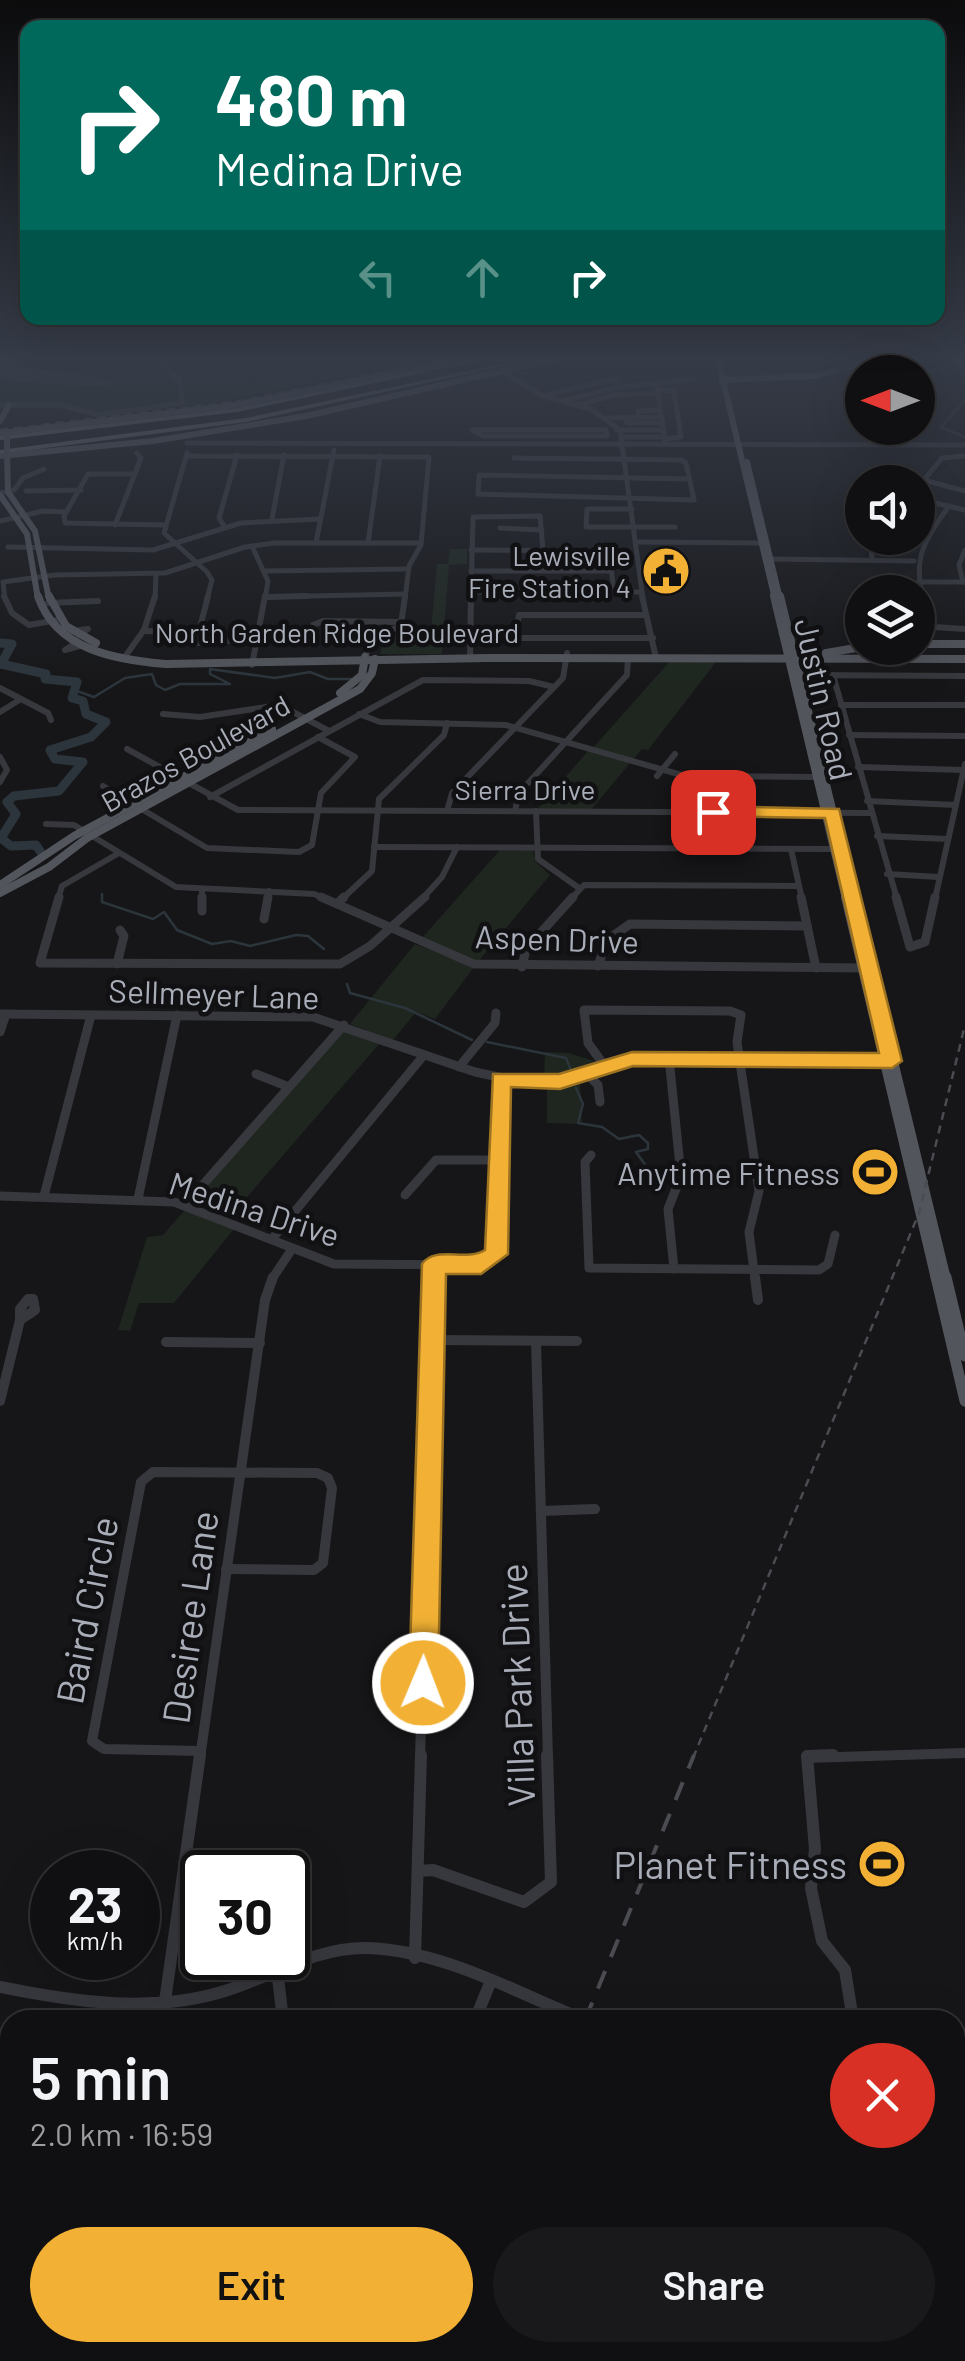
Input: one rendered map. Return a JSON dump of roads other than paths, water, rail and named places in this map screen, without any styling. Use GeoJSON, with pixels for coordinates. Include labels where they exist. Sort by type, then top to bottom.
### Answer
{"type":"FeatureCollection","features":[{"type":"Feature","properties":{"kind":"main road","name":"Justin Road"},"geometry":{"type":"LineString","coordinates":[[745,469],[865,968],[867,995],[962,1353],[965,1401]]}},
{"type":"Feature","properties":{"kind":"main road","name":"North Garden Ridge Boulevard"},"geometry":{"type":"LineString","coordinates":[[3,493],[22,516],[34,547],[45,604],[55,621],[78,638],[126,656],[168,665],[470,656],[656,656]]}},
{"type":"Feature","properties":{"kind":"main road","name":"Justin Road"},"geometry":{"type":"LineString","coordinates":[[763,543],[771,559],[771,574]]}},
{"type":"Feature","properties":{"kind":"main road"},"geometry":{"type":"LineString","coordinates":[[935,644],[965,644]]}},
{"type":"Feature","properties":{"kind":"main road"},"geometry":{"type":"LineString","coordinates":[[567,656],[790,658],[845,650]]}},
{"type":"Feature","properties":{"kind":"main road"},"geometry":{"type":"LineString","coordinates":[[696,655],[845,659]]}},
{"type":"Feature","properties":{"kind":"main road","name":"Justin Road"},"geometry":{"type":"LineString","coordinates":[[790,658],[799,675],[815,777],[828,813],[831,849],[882,1020],[887,1061]]}},
{"type":"Feature","properties":{"kind":"main road","name":"Brazos Boulevard"},"geometry":{"type":"LineString","coordinates":[[2,887],[88,834],[302,716],[356,682],[370,659]]}},
{"type":"Feature","properties":{"kind":"main road"},"geometry":{"type":"LineString","coordinates":[[935,659],[965,659]]}},
{"type":"Feature","properties":{"kind":"main road"},"geometry":{"type":"LineString","coordinates":[[867,995],[882,1020]]}},
{"type":"Feature","properties":{"kind":"street"},"geometry":{"type":"LineString","coordinates":[[3,493],[44,469]]}},
{"type":"Feature","properties":{"kind":"street"},"geometry":{"type":"LineString","coordinates":[[115,525],[136,469]]}},
{"type":"Feature","properties":{"kind":"street"},"geometry":{"type":"LineString","coordinates":[[184,469],[165,525],[165,537],[203,563],[213,583],[196,643],[254,639]]}},
{"type":"Feature","properties":{"kind":"street"},"geometry":{"type":"LineString","coordinates":[[224,526],[219,518],[233,469]]}},
{"type":"Feature","properties":{"kind":"street"},"geometry":{"type":"LineString","coordinates":[[272,520],[281,469]]}},
{"type":"Feature","properties":{"kind":"street"},"geometry":{"type":"LineString","coordinates":[[316,543],[329,469]]}},
{"type":"Feature","properties":{"kind":"street"},"geometry":{"type":"LineString","coordinates":[[368,543],[378,469]]}},
{"type":"Feature","properties":{"kind":"street"},"geometry":{"type":"LineString","coordinates":[[310,635],[313,625],[323,621],[402,622],[408,568],[421,544],[428,469]]}},
{"type":"Feature","properties":{"kind":"street"},"geometry":{"type":"LineString","coordinates":[[514,469],[514,476]]}},
{"type":"Feature","properties":{"kind":"street"},"geometry":{"type":"LineString","coordinates":[[626,469],[645,615],[656,656]]}},
{"type":"Feature","properties":{"kind":"street"},"geometry":{"type":"LineString","coordinates":[[686,469],[688,480],[692,501],[478,494],[479,475],[688,480]]}},
{"type":"Feature","properties":{"kind":"street"},"geometry":{"type":"LineString","coordinates":[[933,469],[924,480],[965,491]]}},
{"type":"Feature","properties":{"kind":"street"},"geometry":{"type":"LineString","coordinates":[[134,474],[88,474],[66,512],[65,524],[165,525]]}},
{"type":"Feature","properties":{"kind":"street"},"geometry":{"type":"LineString","coordinates":[[26,491],[81,490]]}},
{"type":"Feature","properties":{"kind":"street"},"geometry":{"type":"LineString","coordinates":[[935,503],[965,510]]}},
{"type":"Feature","properties":{"kind":"street"},"geometry":{"type":"LineString","coordinates":[[917,575],[914,561],[920,545],[949,506]]}},
{"type":"Feature","properties":{"kind":"street"},"geometry":{"type":"LineString","coordinates":[[632,508],[587,509],[588,529],[675,527]]}},
{"type":"Feature","properties":{"kind":"street"},"geometry":{"type":"LineString","coordinates":[[0,520],[66,512]]}},
{"type":"Feature","properties":{"kind":"street"},"geometry":{"type":"LineString","coordinates":[[470,656],[472,518],[477,514],[540,516],[543,550]]}},
{"type":"Feature","properties":{"kind":"street"},"geometry":{"type":"LineString","coordinates":[[8,548],[146,550],[224,526],[320,519]]}},
{"type":"Feature","properties":{"kind":"street"},"geometry":{"type":"LineString","coordinates":[[500,528],[542,530]]}},
{"type":"Feature","properties":{"kind":"street"},"geometry":{"type":"LineString","coordinates":[[637,542],[763,543]]}},
{"type":"Feature","properties":{"kind":"street"},"geometry":{"type":"LineString","coordinates":[[55,621],[25,624],[5,604],[3,582],[39,577],[156,574],[252,546],[421,544]]}},
{"type":"Feature","properties":{"kind":"street"},"geometry":{"type":"LineString","coordinates":[[252,546],[265,571],[265,597],[252,662]]}},
{"type":"Feature","properties":{"kind":"street"},"geometry":{"type":"LineString","coordinates":[[471,550],[608,551],[614,592]]}},
{"type":"Feature","properties":{"kind":"street"},"geometry":{"type":"LineString","coordinates":[[935,582],[964,582],[958,565],[965,550]]}},
{"type":"Feature","properties":{"kind":"street"},"geometry":{"type":"LineString","coordinates":[[771,559],[914,561]]}},
{"type":"Feature","properties":{"kind":"street"},"geometry":{"type":"LineString","coordinates":[[265,571],[408,568]]}},
{"type":"Feature","properties":{"kind":"street"},"geometry":{"type":"LineString","coordinates":[[471,571],[612,571]]}},
{"type":"Feature","properties":{"kind":"street"},"geometry":{"type":"LineString","coordinates":[[126,656],[143,631],[158,588],[156,574]]}},
{"type":"Feature","properties":{"kind":"street"},"geometry":{"type":"LineString","coordinates":[[470,592],[642,592]]}},
{"type":"Feature","properties":{"kind":"street"},"geometry":{"type":"LineString","coordinates":[[265,597],[406,594]]}},
{"type":"Feature","properties":{"kind":"street"},"geometry":{"type":"LineString","coordinates":[[45,604],[98,601]]}},
{"type":"Feature","properties":{"kind":"street"},"geometry":{"type":"LineString","coordinates":[[516,638],[519,615],[645,615]]}},
{"type":"Feature","properties":{"kind":"street","name":"Brazos Boulevard"},"geometry":{"type":"LineString","coordinates":[[370,659],[368,645],[402,622]]}},
{"type":"Feature","properties":{"kind":"street"},"geometry":{"type":"LineString","coordinates":[[935,623],[937,628],[965,629]]}},
{"type":"Feature","properties":{"kind":"street"},"geometry":{"type":"LineString","coordinates":[[143,631],[199,632]]}},
{"type":"Feature","properties":{"kind":"street"},"geometry":{"type":"LineString","coordinates":[[468,638],[653,638]]}},
{"type":"Feature","properties":{"kind":"street"},"geometry":{"type":"LineString","coordinates":[[446,811],[452,793],[566,672],[567,656]]}},
{"type":"Feature","properties":{"kind":"street"},"geometry":{"type":"LineString","coordinates":[[514,811],[519,794],[627,676],[628,658]]}},
{"type":"Feature","properties":{"kind":"street"},"geometry":{"type":"LineString","coordinates":[[799,675],[965,676]]}},
{"type":"Feature","properties":{"kind":"street"},"geometry":{"type":"LineString","coordinates":[[833,675],[870,813],[906,942],[915,948],[925,942],[964,767],[858,767]]}},
{"type":"Feature","properties":{"kind":"street"},"geometry":{"type":"LineString","coordinates":[[210,797],[423,680],[529,681],[554,687]]}},
{"type":"Feature","properties":{"kind":"street"},"geometry":{"type":"LineString","coordinates":[[0,688],[48,714],[50,720]]}},
{"type":"Feature","properties":{"kind":"street"},"geometry":{"type":"LineString","coordinates":[[0,712],[21,699]]}},
{"type":"Feature","properties":{"kind":"street"},"geometry":{"type":"LineString","coordinates":[[163,714],[200,717],[276,705],[329,731]]}},
{"type":"Feature","properties":{"kind":"street"},"geometry":{"type":"LineString","coordinates":[[841,705],[965,705]]}},
{"type":"Feature","properties":{"kind":"street"},"geometry":{"type":"LineString","coordinates":[[359,714],[378,722],[515,727],[660,773],[815,777]]}},
{"type":"Feature","properties":{"kind":"street"},"geometry":{"type":"LineString","coordinates":[[337,904],[368,877],[382,795],[440,738],[447,723]]}},
{"type":"Feature","properties":{"kind":"street"},"geometry":{"type":"LineString","coordinates":[[849,735],[965,736]]}},
{"type":"Feature","properties":{"kind":"street"},"geometry":{"type":"LineString","coordinates":[[103,786],[200,846],[226,852],[299,852],[310,848],[324,788],[355,757],[318,737]]}},
{"type":"Feature","properties":{"kind":"street","name":"Sierra Drive"},"geometry":{"type":"LineString","coordinates":[[128,749],[238,810],[870,813]]}},
{"type":"Feature","properties":{"kind":"street"},"geometry":{"type":"LineString","coordinates":[[660,773],[675,754]]}},
{"type":"Feature","properties":{"kind":"street"},"geometry":{"type":"LineString","coordinates":[[0,757],[7,770],[0,782]]}},
{"type":"Feature","properties":{"kind":"street"},"geometry":{"type":"LineString","coordinates":[[867,801],[940,800],[956,805]]}},
{"type":"Feature","properties":{"kind":"street"},"geometry":{"type":"LineString","coordinates":[[536,811],[537,848],[542,865],[579,888]]}},
{"type":"Feature","properties":{"kind":"street","name":"Aspen Drive"},"geometry":{"type":"LineString","coordinates":[[46,824],[69,824],[176,887],[302,892],[474,964],[865,968]]}},
{"type":"Feature","properties":{"kind":"street"},"geometry":{"type":"LineString","coordinates":[[877,836],[948,838]]}},
{"type":"Feature","properties":{"kind":"street"},"geometry":{"type":"LineString","coordinates":[[374,847],[831,849]]}},
{"type":"Feature","properties":{"kind":"street"},"geometry":{"type":"LineString","coordinates":[[119,853],[62,886],[40,963],[333,965],[351,960],[389,928],[447,872],[458,847]]}},
{"type":"Feature","properties":{"kind":"street"},"geometry":{"type":"LineString","coordinates":[[791,849],[816,968]]}},
{"type":"Feature","properties":{"kind":"street"},"geometry":{"type":"LineString","coordinates":[[887,874],[940,877]]}},
{"type":"Feature","properties":{"kind":"street"},"geometry":{"type":"LineString","coordinates":[[522,967],[524,952],[579,888],[600,884],[798,886]]}},
{"type":"Feature","properties":{"kind":"street"},"geometry":{"type":"LineString","coordinates":[[202,890],[202,911]]}},
{"type":"Feature","properties":{"kind":"street"},"geometry":{"type":"LineString","coordinates":[[264,919],[269,891]]}},
{"type":"Feature","properties":{"kind":"street"},"geometry":{"type":"LineString","coordinates":[[598,966],[598,955],[611,936],[630,924],[807,926]]}},
{"type":"Feature","properties":{"kind":"street"},"geometry":{"type":"LineString","coordinates":[[117,964],[124,936],[120,930]]}},
{"type":"Feature","properties":{"kind":"street"},"geometry":{"type":"LineString","coordinates":[[604,1066],[587,1039],[584,1010],[738,1012],[740,1059],[759,1191],[750,1220],[758,1300]]}},
{"type":"Feature","properties":{"kind":"street"},"geometry":{"type":"LineString","coordinates":[[458,1067],[494,1023],[496,1013]]}},
{"type":"Feature","properties":{"kind":"street"},"geometry":{"type":"LineString","coordinates":[[0,1032],[3,1014]]}},
{"type":"Feature","properties":{"kind":"street","name":"Sellmeyer Lane"},"geometry":{"type":"LineString","coordinates":[[3,1014],[306,1016],[344,1025],[500,1080],[549,1083],[604,1066],[669,1058],[887,1061]]}},
{"type":"Feature","properties":{"kind":"street"},"geometry":{"type":"LineString","coordinates":[[44,1196],[91,1015]]}},
{"type":"Feature","properties":{"kind":"street"},"geometry":{"type":"LineString","coordinates":[[138,1199],[177,1015]]}},
{"type":"Feature","properties":{"kind":"street"},"geometry":{"type":"LineString","coordinates":[[184,1204],[344,1025]]}},
{"type":"Feature","properties":{"kind":"street"},"geometry":{"type":"LineString","coordinates":[[272,1239],[424,1055]]}},
{"type":"Feature","properties":{"kind":"street"},"geometry":{"type":"LineString","coordinates":[[669,1058],[681,1176],[668,1209],[674,1269]]}},
{"type":"Feature","properties":{"kind":"street"},"geometry":{"type":"LineString","coordinates":[[256,1074],[289,1086]]}},
{"type":"Feature","properties":{"kind":"street"},"geometry":{"type":"LineString","coordinates":[[588,1074],[598,1085],[600,1102]]}},
{"type":"Feature","properties":{"kind":"street","name":"Medina Drive"},"geometry":{"type":"LineString","coordinates":[[0,1196],[184,1204],[334,1264],[481,1264],[496,1254],[500,1080]]}},
{"type":"Feature","properties":{"kind":"street"},"geometry":{"type":"LineString","coordinates":[[591,1155],[586,1162],[590,1268],[825,1267],[835,1235]]}},
{"type":"Feature","properties":{"kind":"street"},"geometry":{"type":"LineString","coordinates":[[405,1194],[436,1160],[499,1160]]}},
{"type":"Feature","properties":{"kind":"street","name":"Desiree Lane"},"geometry":{"type":"LineString","coordinates":[[165,2001],[268,1285],[292,1249]]}},
{"type":"Feature","properties":{"kind":"street"},"geometry":{"type":"LineString","coordinates":[[415,1958],[434,1264]]}},
{"type":"Feature","properties":{"kind":"street"},"geometry":{"type":"LineString","coordinates":[[0,1401],[20,1320]]}},
{"type":"Feature","properties":{"kind":"street"},"geometry":{"type":"LineString","coordinates":[[432,1340],[577,1341]]}},
{"type":"Feature","properties":{"kind":"street","name":"Villa Park Drive"},"geometry":{"type":"LineString","coordinates":[[419,1871],[433,1870],[524,1902],[551,1882],[536,1341]]}},
{"type":"Feature","properties":{"kind":"street"},"geometry":{"type":"LineString","coordinates":[[166,1342],[260,1343]]}},
{"type":"Feature","properties":{"kind":"street","name":"Baird Circle"},"geometry":{"type":"LineString","coordinates":[[200,1751],[104,1749],[94,1746],[93,1738],[144,1477],[153,1472],[240,1472]]}},
{"type":"Feature","properties":{"kind":"street"},"geometry":{"type":"LineString","coordinates":[[226,1569],[314,1570],[324,1559],[332,1488],[328,1478],[317,1473],[240,1472]]}},
{"type":"Feature","properties":{"kind":"street"},"geometry":{"type":"LineString","coordinates":[[541,1511],[595,1509]]}},
{"type":"Feature","properties":{"kind":"street"},"geometry":{"type":"LineString","coordinates":[[850,2010],[844,1970],[822,1941],[811,1888],[814,1816],[806,1756],[965,1754]]}},
{"type":"Feature","properties":{"kind":"street"},"geometry":{"type":"LineString","coordinates":[[310,1959],[340,1950],[384,1950],[490,1983],[559,2010]]}},
{"type":"Feature","properties":{"kind":"street"},"geometry":{"type":"LineString","coordinates":[[0,1987],[57,1998],[165,2001],[206,1996],[248,1980]]}},
{"type":"Feature","properties":{"kind":"street"},"geometry":{"type":"LineString","coordinates":[[278,1980],[282,2010]]}},
{"type":"Feature","properties":{"kind":"street"},"geometry":{"type":"LineString","coordinates":[[479,2010],[490,1983]]}},
{"type":"Feature","properties":{"kind":"waterway"},"geometry":{"type":"LineString","coordinates":[[0,643],[12,644],[1,664],[46,674],[45,679],[77,682],[72,698],[83,701],[86,714],[106,722],[91,737],[50,750],[55,759],[83,762],[59,791],[14,796],[7,802],[16,814],[1,838],[11,846],[36,845],[40,851]]}},
{"type":"Feature","properties":{"kind":"waterway"},"geometry":{"type":"LineString","coordinates":[[77,691],[94,697],[125,678],[152,674],[156,685],[165,690],[180,684],[230,684],[210,674],[210,669],[275,678],[310,672],[328,679],[351,679]]}},
{"type":"Feature","properties":{"kind":"waterway"},"geometry":{"type":"LineString","coordinates":[[102,894],[102,902],[153,919],[164,912],[177,930],[212,944],[231,941],[250,946],[296,935],[308,936],[324,949]]}},
{"type":"Feature","properties":{"kind":"waterway"},"geometry":{"type":"LineString","coordinates":[[347,984],[350,993],[405,1008],[472,1040]]}},
{"type":"Feature","properties":{"kind":"waterway"},"geometry":{"type":"LineString","coordinates":[[487,1042],[566,1058],[572,1073]]}},
{"type":"Feature","properties":{"kind":"waterway"},"geometry":{"type":"LineString","coordinates":[[576,1088],[583,1104],[578,1123],[602,1127],[619,1139],[639,1135],[648,1143],[648,1149],[636,1152],[646,1166],[638,1172]]}},
{"type":"Feature","properties":{"kind":"railway"},"geometry":{"type":"LineString","coordinates":[[693,1758],[919,1213],[965,1025]]}},
{"type":"Feature","properties":{"kind":"railway"},"geometry":{"type":"LineString","coordinates":[[589,2010],[694,1755]]}},
{"type":"Feature","properties":{"kind":"place","name":"Lewisville Fire Station 4"},"geometry":{"type":"Point","coordinates":[666,571]}},
{"type":"Feature","properties":{"kind":"place","name":"Anytime Fitness"},"geometry":{"type":"Point","coordinates":[875,1172]}},
{"type":"Feature","properties":{"kind":"place","name":"Planet Fitness"},"geometry":{"type":"Point","coordinates":[882,1864]}}]}
